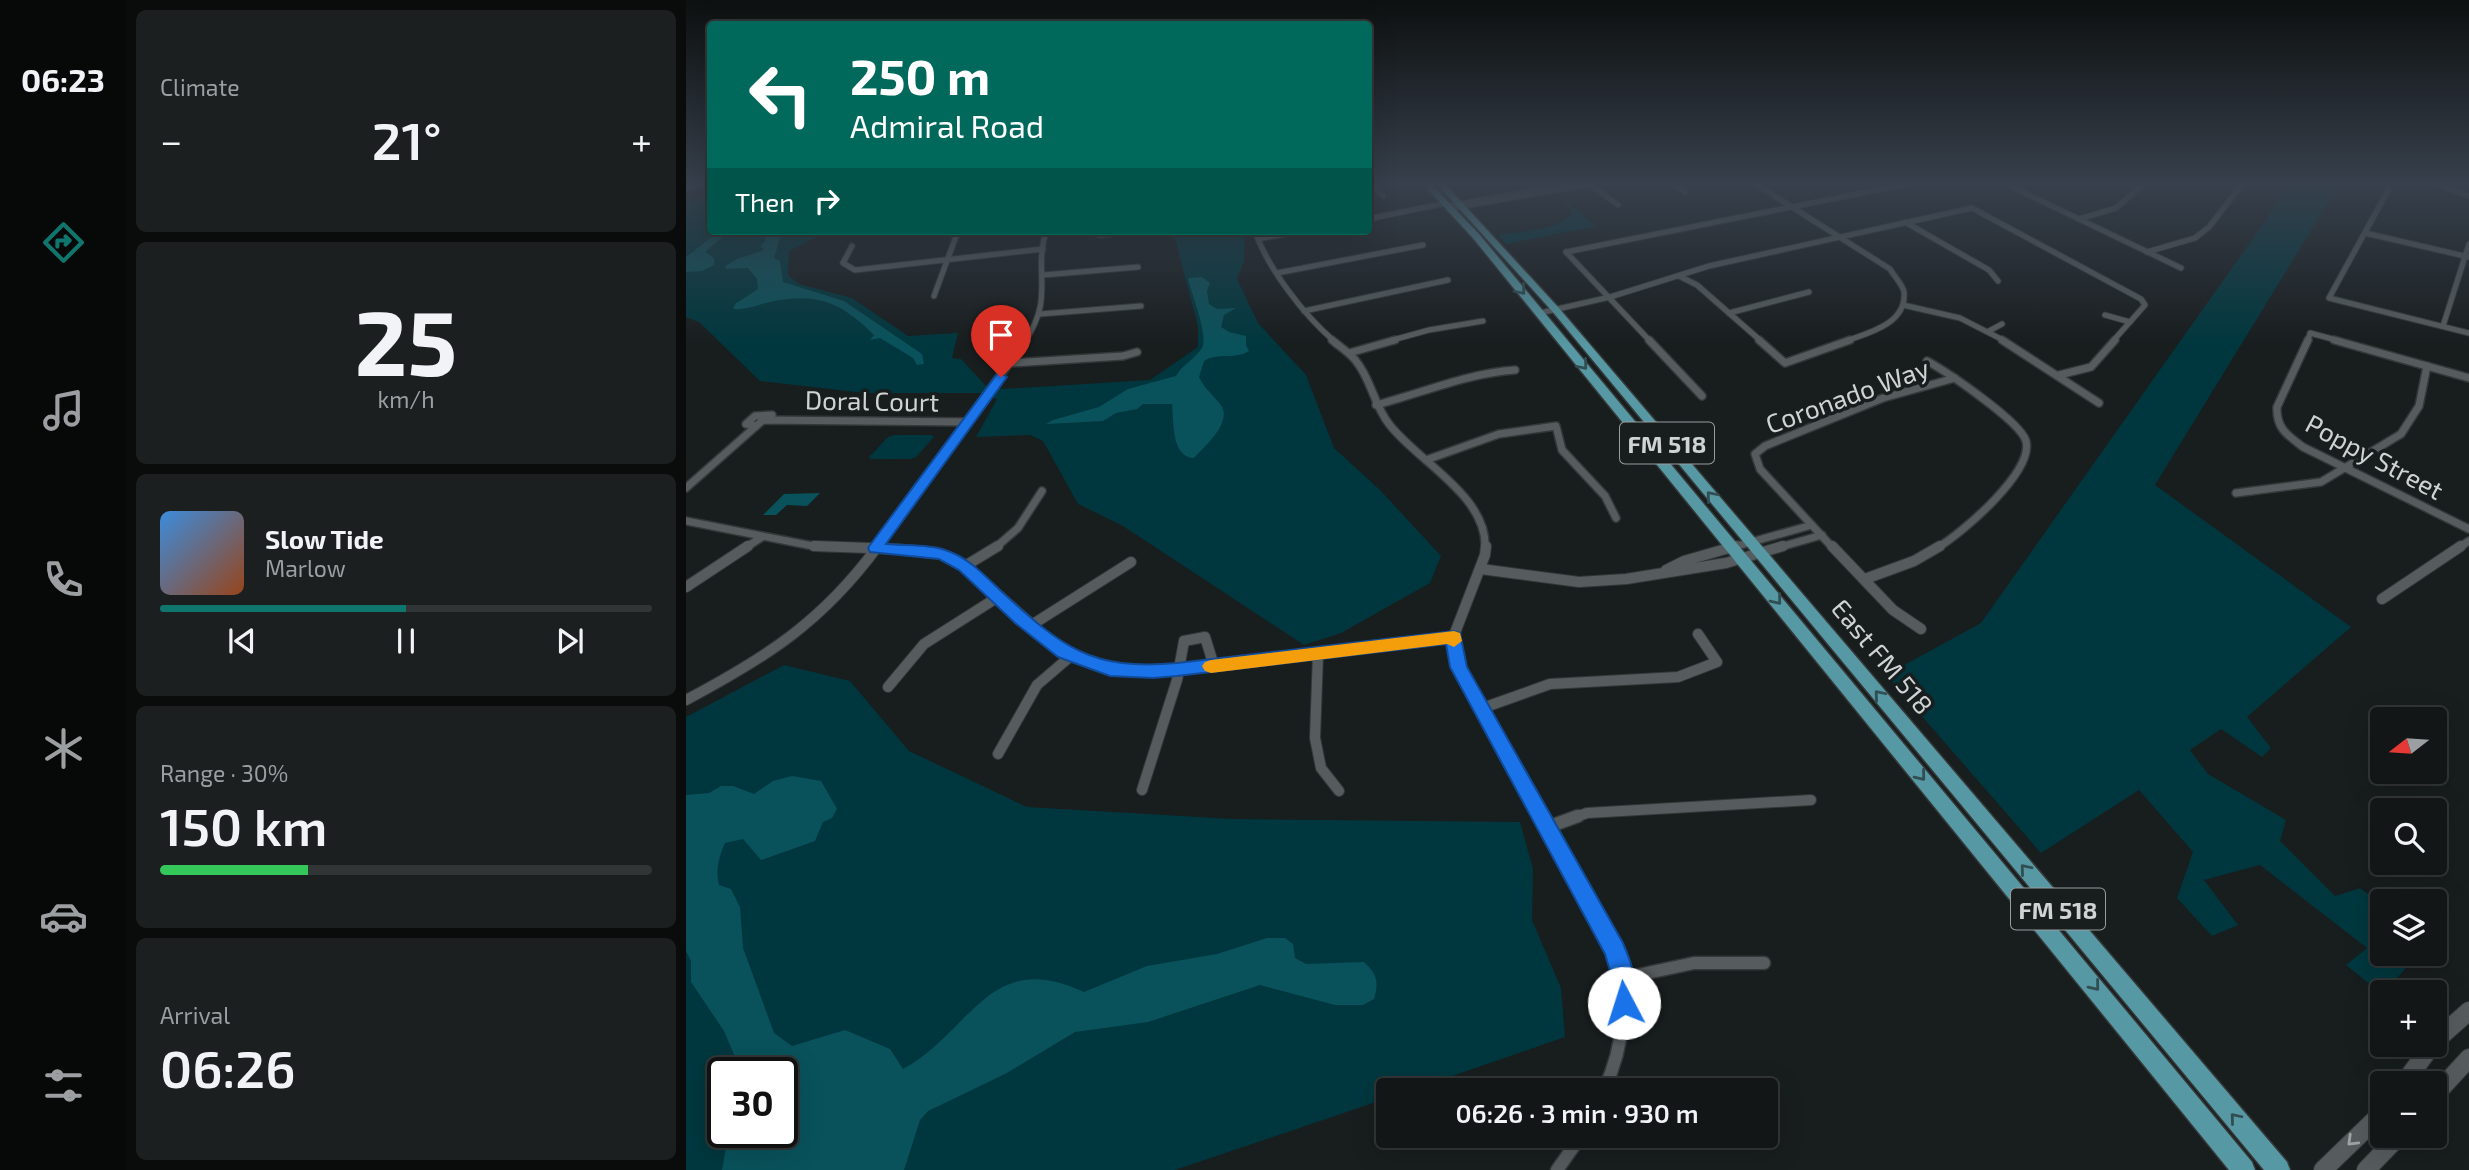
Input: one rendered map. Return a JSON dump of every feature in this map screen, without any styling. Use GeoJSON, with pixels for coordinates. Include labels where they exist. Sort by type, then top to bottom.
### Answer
{"type":"FeatureCollection","features":[{"type":"Feature","properties":{"kind":"main road","name":"East FM 518"},"geometry":{"type":"LineString","coordinates":[[1481,238],[1540,313],[1747,551],[2062,929],[2279,1170]]}},
{"type":"Feature","properties":{"kind":"main road","name":"East FM 518"},"geometry":{"type":"LineString","coordinates":[[1486,238],[1555,309],[1747,551]]}},
{"type":"Feature","properties":{"kind":"main road","name":"East FM 518"},"geometry":{"type":"LineString","coordinates":[[2062,929],[2244,1170]]}},
{"type":"Feature","properties":{"kind":"street"},"geometry":{"type":"LineString","coordinates":[[934,296],[956,238]]}},
{"type":"Feature","properties":{"kind":"street"},"geometry":{"type":"LineString","coordinates":[[686,700],[749,667],[790,638],[826,608],[875,548],[1011,363],[1041,314],[1045,238]]}},
{"type":"Feature","properties":{"kind":"street"},"geometry":{"type":"LineString","coordinates":[[1257,238],[1277,273],[1312,322],[1349,353],[1363,372],[1376,405],[1391,427],[1463,495],[1481,519],[1486,538],[1481,569],[1454,638],[1458,667],[1615,951],[1624,978],[1623,1028],[1610,1078]]}},
{"type":"Feature","properties":{"kind":"street"},"geometry":{"type":"LineString","coordinates":[[1637,238],[1566,252],[1702,396]]}},
{"type":"Feature","properties":{"kind":"street"},"geometry":{"type":"LineString","coordinates":[[1540,313],[1610,298],[1709,266],[1833,238]]}},
{"type":"Feature","properties":{"kind":"street"},"geometry":{"type":"LineString","coordinates":[[1679,276],[1697,285],[1784,363],[1890,324],[1903,305],[1904,290],[1890,269],[1842,238]]}},
{"type":"Feature","properties":{"kind":"street"},"geometry":{"type":"LineString","coordinates":[[1932,238],[1989,270],[1998,281]]}},
{"type":"Feature","properties":{"kind":"street"},"geometry":{"type":"LineString","coordinates":[[2026,238],[2141,299],[2145,305],[2091,367],[2059,375]]}},
{"type":"Feature","properties":{"kind":"street"},"geometry":{"type":"LineString","coordinates":[[2117,238],[2181,268]]}},
{"type":"Feature","properties":{"kind":"street"},"geometry":{"type":"LineString","coordinates":[[2147,252],[2195,238]]}},
{"type":"Feature","properties":{"kind":"street"},"geometry":{"type":"LineString","coordinates":[[2363,238],[2329,298],[2469,333]]}},
{"type":"Feature","properties":{"kind":"street"},"geometry":{"type":"LineString","coordinates":[[2385,238],[2467,256]]}},
{"type":"Feature","properties":{"kind":"street"},"geometry":{"type":"LineString","coordinates":[[2443,326],[2469,244]]}},
{"type":"Feature","properties":{"kind":"street"},"geometry":{"type":"LineString","coordinates":[[852,246],[843,263],[855,270],[1043,249]]}},
{"type":"Feature","properties":{"kind":"street"},"geometry":{"type":"LineString","coordinates":[[1277,273],[1423,246]]}},
{"type":"Feature","properties":{"kind":"street"},"geometry":{"type":"LineString","coordinates":[[1043,275],[1138,267]]}},
{"type":"Feature","properties":{"kind":"street"},"geometry":{"type":"LineString","coordinates":[[1304,310],[1448,281]]}},
{"type":"Feature","properties":{"kind":"street"},"geometry":{"type":"LineString","coordinates":[[1729,313],[1809,292]]}},
{"type":"Feature","properties":{"kind":"street"},"geometry":{"type":"LineString","coordinates":[[1903,305],[1960,318],[1989,331],[2099,403]]}},
{"type":"Feature","properties":{"kind":"street"},"geometry":{"type":"LineString","coordinates":[[1041,314],[1141,306]]}},
{"type":"Feature","properties":{"kind":"street"},"geometry":{"type":"LineString","coordinates":[[2105,315],[2130,322]]}},
{"type":"Feature","properties":{"kind":"street"},"geometry":{"type":"LineString","coordinates":[[1349,353],[1429,330],[1483,321]]}},
{"type":"Feature","properties":{"kind":"street"},"geometry":{"type":"LineString","coordinates":[[1989,331],[2002,324]]}},
{"type":"Feature","properties":{"kind":"street","name":"Poppy Street"},"geometry":{"type":"LineString","coordinates":[[2427,366],[2310,333],[2303,356],[2278,396],[2274,412],[2281,428],[2303,447],[2469,529]]}},
{"type":"Feature","properties":{"kind":"street"},"geometry":{"type":"LineString","coordinates":[[1011,363],[1123,356],[1137,352]]}},
{"type":"Feature","properties":{"kind":"street"},"geometry":{"type":"LineString","coordinates":[[1864,579],[1913,561],[1971,524],[2024,462],[2028,451],[2027,439],[2017,426],[1955,378],[1927,361]]}},
{"type":"Feature","properties":{"kind":"street"},"geometry":{"type":"LineString","coordinates":[[2236,493],[2321,482],[2401,434],[2419,406],[2427,366],[2469,378]]}},
{"type":"Feature","properties":{"kind":"street"},"geometry":{"type":"LineString","coordinates":[[1376,405],[1427,393],[1486,372],[1515,370]]}},
{"type":"Feature","properties":{"kind":"street","name":"Coronado Way"},"geometry":{"type":"LineString","coordinates":[[1812,525],[1760,469],[1755,454],[1765,446],[1883,398],[1955,378]]}},
{"type":"Feature","properties":{"kind":"street","name":"Doral Court"},"geometry":{"type":"LineString","coordinates":[[686,488],[763,420],[968,422]]}},
{"type":"Feature","properties":{"kind":"street"},"geometry":{"type":"LineString","coordinates":[[1426,460],[1499,434],[1556,426],[1562,450],[1605,496],[1616,517]]}},
{"type":"Feature","properties":{"kind":"street"},"geometry":{"type":"LineString","coordinates":[[965,566],[1003,544],[1023,526],[1042,491]]}},
{"type":"Feature","properties":{"kind":"street"},"geometry":{"type":"LineString","coordinates":[[686,521],[818,547],[875,548],[942,554],[965,566],[1064,653],[1110,670],[1177,670],[1454,638]]}},
{"type":"Feature","properties":{"kind":"street"},"geometry":{"type":"LineString","coordinates":[[1481,569],[1579,582],[1694,570],[1812,525],[1893,610],[1922,629]]}},
{"type":"Feature","properties":{"kind":"street"},"geometry":{"type":"LineString","coordinates":[[1665,571],[1684,562],[1822,535]]}},
{"type":"Feature","properties":{"kind":"street"},"geometry":{"type":"LineString","coordinates":[[686,587],[762,537]]}},
{"type":"Feature","properties":{"kind":"street"},"geometry":{"type":"LineString","coordinates":[[2382,598],[2469,541]]}},
{"type":"Feature","properties":{"kind":"street"},"geometry":{"type":"LineString","coordinates":[[1030,625],[1131,562]]}},
{"type":"Feature","properties":{"kind":"street"},"geometry":{"type":"LineString","coordinates":[[888,687],[925,644],[998,597]]}},
{"type":"Feature","properties":{"kind":"street"},"geometry":{"type":"LineString","coordinates":[[1480,709],[1550,684],[1678,677],[1717,662],[1698,634]]}},
{"type":"Feature","properties":{"kind":"street"},"geometry":{"type":"LineString","coordinates":[[1142,790],[1177,680],[1184,641],[1206,637],[1214,666]]}},
{"type":"Feature","properties":{"kind":"street"},"geometry":{"type":"LineString","coordinates":[[1318,654],[1315,738],[1321,768],[1339,792]]}},
{"type":"Feature","properties":{"kind":"street"},"geometry":{"type":"LineString","coordinates":[[998,754],[1037,685],[1072,656]]}},
{"type":"Feature","properties":{"kind":"street"},"geometry":{"type":"LineString","coordinates":[[1548,827],[1587,813],[1811,800]]}},
{"type":"Feature","properties":{"kind":"street"},"geometry":{"type":"LineString","coordinates":[[1624,978],[1676,965],[1764,963]]}},
{"type":"Feature","properties":{"kind":"street"},"geometry":{"type":"LineString","coordinates":[[2447,1031],[2469,1011]]}},
{"type":"Feature","properties":{"kind":"street"},"geometry":{"type":"LineString","coordinates":[[2447,1082],[2469,1058]]}},
{"type":"Feature","properties":{"kind":"street"},"geometry":{"type":"LineString","coordinates":[[2323,1170],[2370,1125]]}},
{"type":"Feature","properties":{"kind":"street"},"geometry":{"type":"LineString","coordinates":[[1557,1170],[1573,1148]]}},
{"type":"Feature","properties":{"kind":"street"},"geometry":{"type":"LineString","coordinates":[[2366,1170],[2387,1148]]}},
{"type":"Feature","properties":{"kind":"shaded area"},"geometry":{"type":"Polygon","coordinates":[[[686,238],[815,238],[789,251],[788,275],[799,284],[852,298],[908,336],[958,333],[952,358],[961,359],[986,386],[1003,389],[1150,380],[1198,347],[1198,326],[1175,238],[1245,238],[1244,261],[1237,279],[1258,323],[1306,375],[1334,448],[1380,490],[1441,556],[1430,583],[1341,633],[1304,645],[1123,526],[1078,504],[1043,441],[1030,435],[976,437],[997,399],[982,393],[865,393],[760,381],[699,322],[686,317],[686,238]]]}},
{"type":"Feature","properties":{"kind":"shaded area"},"geometry":{"type":"Polygon","coordinates":[[[711,238],[721,238],[705,252],[714,258],[714,265],[702,271],[686,272],[686,257],[711,238]]]}},
{"type":"Feature","properties":{"kind":"shaded area"},"geometry":{"type":"Polygon","coordinates":[[[765,238],[780,238],[774,258],[780,261],[783,282],[844,301],[922,354],[924,364],[917,365],[913,358],[880,338],[870,340],[874,335],[862,324],[839,307],[827,302],[787,299],[733,309],[735,304],[758,289],[757,279],[748,268],[726,269],[725,266],[762,251],[764,248],[760,247],[765,238]]]}},
{"type":"Feature","properties":{"kind":"shaded area"},"geometry":{"type":"Polygon","coordinates":[[[1500,238],[1538,238],[1506,244],[1500,238]]]}},
{"type":"Feature","properties":{"kind":"shaded area"},"geometry":{"type":"Polygon","coordinates":[[[2253,238],[2307,238],[2155,485],[2351,627],[2247,717],[2271,748],[2262,757],[2221,729],[2190,750],[2208,774],[2286,820],[2280,841],[2335,896],[2360,888],[2370,896],[2370,966],[2408,966],[2395,980],[2370,980],[2370,984],[2346,965],[2367,948],[2260,865],[2204,880],[2238,925],[2212,936],[2177,898],[2193,852],[2139,790],[2041,853],[1886,675],[1981,623],[2253,238]]]}},
{"type":"Feature","properties":{"kind":"shaded area"},"geometry":{"type":"Polygon","coordinates":[[[1202,277],[1210,283],[1207,291],[1209,304],[1217,309],[1236,308],[1224,315],[1221,327],[1246,336],[1249,351],[1204,361],[1199,377],[1222,407],[1224,414],[1220,428],[1194,458],[1181,452],[1177,445],[1172,404],[1143,404],[1137,409],[1116,413],[1103,421],[1046,424],[1099,407],[1128,389],[1176,376],[1202,348],[1204,342],[1188,278],[1202,277]]]}},
{"type":"Feature","properties":{"kind":"shaded area"},"geometry":{"type":"Polygon","coordinates":[[[888,437],[934,437],[911,459],[869,457],[888,437]]]}},
{"type":"Feature","properties":{"kind":"shaded area"},"geometry":{"type":"Polygon","coordinates":[[[820,493],[807,506],[787,505],[776,515],[763,515],[784,494],[820,493]]]}},
{"type":"Feature","properties":{"kind":"shaded area"},"geometry":{"type":"Polygon","coordinates":[[[784,665],[850,681],[909,751],[1027,807],[1233,819],[1520,822],[1533,869],[1532,920],[1561,988],[1565,1037],[1447,1078],[1376,1078],[1376,1102],[1175,1170],[686,1170],[686,717],[784,665]]]}},
{"type":"Feature","properties":{"kind":"shaded area"},"geometry":{"type":"Polygon","coordinates":[[[792,776],[821,781],[837,809],[832,818],[823,822],[815,841],[761,860],[743,839],[725,843],[717,874],[719,885],[731,889],[740,907],[743,948],[774,1033],[792,1046],[845,1030],[890,1049],[903,1069],[927,1053],[983,1000],[1003,987],[1025,980],[1051,981],[1084,992],[1147,966],[1217,954],[1267,938],[1285,938],[1293,944],[1295,958],[1306,964],[1364,962],[1376,979],[1374,999],[1363,1005],[1335,1005],[1260,985],[1148,1022],[1075,1032],[1005,1074],[928,1111],[920,1120],[904,1170],[722,1170],[726,1148],[798,1148],[798,1057],[735,1057],[724,1031],[691,982],[691,961],[686,951],[686,795],[709,793],[721,786],[733,786],[754,794],[773,781],[792,776]]]}},
{"type":"Feature","properties":{"kind":"slow traffic"},"geometry":{"type":"LineString","coordinates":[[1211,666],[1454,638],[1454,641]]}},
{"type":"Feature","properties":{"kind":"route"},"geometry":{"type":"LineString","coordinates":[[1001,377],[875,548],[942,554],[965,566],[1064,653],[1110,670],[1177,670],[1454,638],[1458,667],[1499,744],[1555,838],[1615,951],[1624,978],[1624,1003]]}}]}
